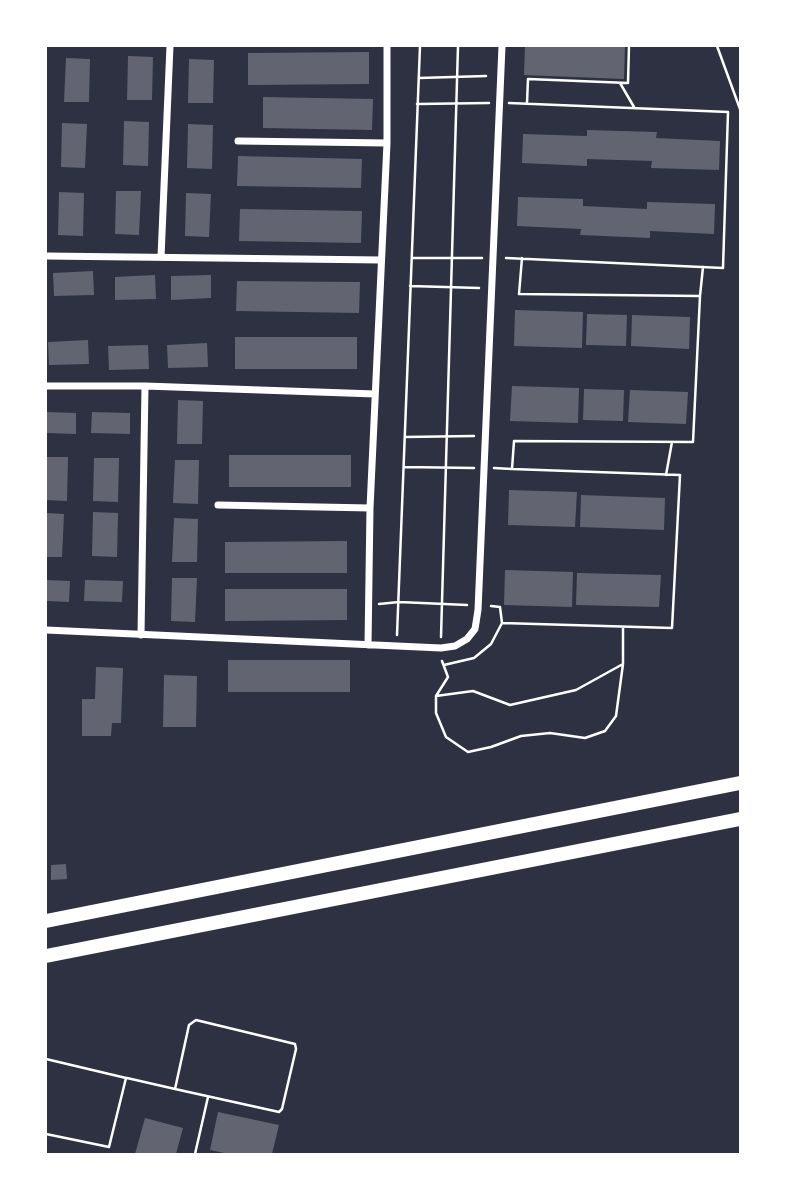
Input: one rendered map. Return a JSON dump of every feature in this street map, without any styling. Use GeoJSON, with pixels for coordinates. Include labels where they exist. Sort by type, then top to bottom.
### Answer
{"type":"FeatureCollection","features":[{"type":"Feature","properties":{"kind":"highway"},"geometry":{"type":"LineString","coordinates":[[46,921],[740,783]]}},
{"type":"Feature","properties":{"kind":"highway"},"geometry":{"type":"LineString","coordinates":[[46,956],[740,819]]}},
{"type":"Feature","properties":{"kind":"street"},"geometry":{"type":"LineString","coordinates":[[160,257],[170,46]]}},
{"type":"Feature","properties":{"kind":"street"},"geometry":{"type":"LineString","coordinates":[[369,645],[370,508],[387,144],[387,46]]}},
{"type":"Feature","properties":{"kind":"street"},"geometry":{"type":"LineString","coordinates":[[46,630],[441,648],[455,646],[467,639],[475,629],[502,46]]}},
{"type":"Feature","properties":{"kind":"street"},"geometry":{"type":"LineString","coordinates":[[238,141],[387,144]]}},
{"type":"Feature","properties":{"kind":"street"},"geometry":{"type":"LineString","coordinates":[[46,256],[381,260]]}},
{"type":"Feature","properties":{"kind":"street"},"geometry":{"type":"LineString","coordinates":[[46,386],[145,386],[375,394]]}},
{"type":"Feature","properties":{"kind":"street"},"geometry":{"type":"LineString","coordinates":[[141,635],[145,386]]}},
{"type":"Feature","properties":{"kind":"street"},"geometry":{"type":"LineString","coordinates":[[218,505],[370,508]]}},
{"type":"Feature","properties":{"kind":"path"},"geometry":{"type":"LineString","coordinates":[[397,645],[420,46]]}},
{"type":"Feature","properties":{"kind":"path"},"geometry":{"type":"LineString","coordinates":[[458,46],[441,648],[441,658],[448,677],[436,696],[436,713],[446,737],[468,752],[521,736],[550,733],[584,738],[605,731],[616,716],[623,664],[623,627]]}},
{"type":"Feature","properties":{"kind":"path"},"geometry":{"type":"LineString","coordinates":[[527,103],[528,79],[628,83],[629,46]]}},
{"type":"Feature","properties":{"kind":"path"},"geometry":{"type":"LineString","coordinates":[[717,46],[740,110]]}},
{"type":"Feature","properties":{"kind":"path"},"geometry":{"type":"LineString","coordinates":[[419,78],[486,76]]}},
{"type":"Feature","properties":{"kind":"path"},"geometry":{"type":"LineString","coordinates":[[620,83],[634,108]]}},
{"type":"Feature","properties":{"kind":"path"},"geometry":{"type":"LineString","coordinates":[[412,258],[522,258],[723,268],[728,112],[527,103],[417,104]]}},
{"type":"Feature","properties":{"kind":"path"},"geometry":{"type":"LineString","coordinates":[[522,258],[519,294],[700,296]]}},
{"type":"Feature","properties":{"kind":"path"},"geometry":{"type":"LineString","coordinates":[[502,623],[672,628],[680,475],[512,469],[514,441],[693,442],[700,296],[704,267]]}},
{"type":"Feature","properties":{"kind":"path"},"geometry":{"type":"LineString","coordinates":[[410,286],[479,288]]}},
{"type":"Feature","properties":{"kind":"path"},"geometry":{"type":"LineString","coordinates":[[405,437],[474,436]]}},
{"type":"Feature","properties":{"kind":"path"},"geometry":{"type":"LineString","coordinates":[[666,475],[672,442]]}},
{"type":"Feature","properties":{"kind":"path"},"geometry":{"type":"LineString","coordinates":[[404,467],[446,468]]}},
{"type":"Feature","properties":{"kind":"path"},"geometry":{"type":"LineString","coordinates":[[369,604],[399,602],[500,607],[502,623],[491,644],[474,658],[443,665]]}},
{"type":"Feature","properties":{"kind":"path"},"geometry":{"type":"LineString","coordinates":[[436,696],[473,691],[510,705],[576,690],[623,664]]}},
{"type":"Feature","properties":{"kind":"path"},"geometry":{"type":"LineString","coordinates":[[46,1059],[208,1097],[279,1112],[282,1109],[295,1044],[194,1020],[189,1025],[175,1089]]}},
{"type":"Feature","properties":{"kind":"path"},"geometry":{"type":"LineString","coordinates":[[46,1133],[109,1147],[126,1078]]}},
{"type":"Feature","properties":{"kind":"path"},"geometry":{"type":"LineString","coordinates":[[195,1154],[208,1097]]}},
{"type":"Feature","properties":{"kind":"building"},"geometry":{"type":"Polygon","coordinates":[[[525,46],[625,46],[624,79],[524,75],[525,46]]]}},
{"type":"Feature","properties":{"kind":"building"},"geometry":{"type":"Polygon","coordinates":[[[369,52],[369,84],[248,85],[248,53],[369,52]]]}},
{"type":"Feature","properties":{"kind":"building"},"geometry":{"type":"Polygon","coordinates":[[[128,56],[153,57],[152,100],[127,100],[128,56]]]}},
{"type":"Feature","properties":{"kind":"building"},"geometry":{"type":"Polygon","coordinates":[[[66,58],[90,59],[89,102],[64,102],[66,58]]]}},
{"type":"Feature","properties":{"kind":"building"},"geometry":{"type":"Polygon","coordinates":[[[189,59],[214,60],[213,103],[188,103],[189,59]]]}},
{"type":"Feature","properties":{"kind":"building"},"geometry":{"type":"Polygon","coordinates":[[[263,97],[373,99],[372,130],[263,128],[263,97]]]}},
{"type":"Feature","properties":{"kind":"building"},"geometry":{"type":"Polygon","coordinates":[[[124,121],[149,122],[148,166],[123,165],[124,121]]]}},
{"type":"Feature","properties":{"kind":"building"},"geometry":{"type":"Polygon","coordinates":[[[62,123],[87,124],[85,168],[61,167],[62,123]]]}},
{"type":"Feature","properties":{"kind":"building"},"geometry":{"type":"Polygon","coordinates":[[[188,124],[213,125],[212,169],[187,168],[188,124]]]}},
{"type":"Feature","properties":{"kind":"building"},"geometry":{"type":"Polygon","coordinates":[[[587,130],[657,132],[656,138],[720,141],[719,170],[651,168],[652,161],[587,159],[587,166],[522,163],[523,134],[587,136],[587,130]]]}},
{"type":"Feature","properties":{"kind":"building"},"geometry":{"type":"Polygon","coordinates":[[[238,156],[362,159],[361,188],[237,186],[238,156]]]}},
{"type":"Feature","properties":{"kind":"building"},"geometry":{"type":"Polygon","coordinates":[[[116,191],[141,191],[139,235],[115,234],[116,191]]]}},
{"type":"Feature","properties":{"kind":"building"},"geometry":{"type":"Polygon","coordinates":[[[59,192],[84,193],[83,236],[58,235],[59,192]]]}},
{"type":"Feature","properties":{"kind":"building"},"geometry":{"type":"Polygon","coordinates":[[[186,193],[211,194],[209,237],[185,236],[186,193]]]}},
{"type":"Feature","properties":{"kind":"building"},"geometry":{"type":"Polygon","coordinates":[[[518,197],[583,199],[583,206],[647,209],[647,202],[715,204],[714,234],[650,231],[650,238],[580,235],[581,229],[517,226],[518,197]]]}},
{"type":"Feature","properties":{"kind":"building"},"geometry":{"type":"Polygon","coordinates":[[[240,209],[362,211],[361,243],[239,241],[240,209]]]}},
{"type":"Feature","properties":{"kind":"building"},"geometry":{"type":"Polygon","coordinates":[[[93,271],[94,295],[54,296],[53,273],[93,271]]]}},
{"type":"Feature","properties":{"kind":"building"},"geometry":{"type":"Polygon","coordinates":[[[155,275],[156,299],[115,300],[115,277],[155,275]]]}},
{"type":"Feature","properties":{"kind":"building"},"geometry":{"type":"Polygon","coordinates":[[[211,275],[211,298],[171,300],[171,276],[211,275]]]}},
{"type":"Feature","properties":{"kind":"building"},"geometry":{"type":"Polygon","coordinates":[[[237,281],[360,282],[359,313],[236,311],[237,281]]]}},
{"type":"Feature","properties":{"kind":"building"},"geometry":{"type":"Polygon","coordinates":[[[515,310],[583,312],[582,348],[514,346],[515,310]]]}},
{"type":"Feature","properties":{"kind":"building"},"geometry":{"type":"Polygon","coordinates":[[[587,314],[627,315],[626,346],[586,345],[587,314]]]}},
{"type":"Feature","properties":{"kind":"building"},"geometry":{"type":"Polygon","coordinates":[[[632,315],[690,317],[689,349],[631,346],[632,315]]]}},
{"type":"Feature","properties":{"kind":"building"},"geometry":{"type":"Polygon","coordinates":[[[235,337],[357,337],[357,369],[235,369],[235,337]]]}},
{"type":"Feature","properties":{"kind":"building"},"geometry":{"type":"Polygon","coordinates":[[[88,340],[89,364],[49,365],[48,342],[88,340]]]}},
{"type":"Feature","properties":{"kind":"building"},"geometry":{"type":"Polygon","coordinates":[[[207,343],[208,367],[168,368],[167,345],[207,343]]]}},
{"type":"Feature","properties":{"kind":"building"},"geometry":{"type":"Polygon","coordinates":[[[148,345],[149,369],[109,370],[108,346],[148,345]]]}},
{"type":"Feature","properties":{"kind":"building"},"geometry":{"type":"Polygon","coordinates":[[[512,386],[579,388],[578,423],[510,421],[512,386]]]}},
{"type":"Feature","properties":{"kind":"building"},"geometry":{"type":"Polygon","coordinates":[[[584,389],[624,390],[623,421],[583,420],[584,389]]]}},
{"type":"Feature","properties":{"kind":"building"},"geometry":{"type":"Polygon","coordinates":[[[630,390],[688,392],[686,424],[628,422],[630,390]]]}},
{"type":"Feature","properties":{"kind":"building"},"geometry":{"type":"Polygon","coordinates":[[[178,400],[203,401],[202,444],[177,444],[178,400]]]}},
{"type":"Feature","properties":{"kind":"building"},"geometry":{"type":"Polygon","coordinates":[[[46,412],[76,413],[76,434],[46,433],[46,412]]]}},
{"type":"Feature","properties":{"kind":"building"},"geometry":{"type":"Polygon","coordinates":[[[92,412],[130,413],[130,434],[91,433],[92,412]]]}},
{"type":"Feature","properties":{"kind":"building"},"geometry":{"type":"Polygon","coordinates":[[[229,455],[351,455],[351,487],[229,487],[229,455]]]}},
{"type":"Feature","properties":{"kind":"building"},"geometry":{"type":"Polygon","coordinates":[[[46,457],[68,457],[67,501],[46,500],[46,457]]]}},
{"type":"Feature","properties":{"kind":"building"},"geometry":{"type":"Polygon","coordinates":[[[94,458],[119,458],[118,502],[93,501],[94,458]]]}},
{"type":"Feature","properties":{"kind":"building"},"geometry":{"type":"Polygon","coordinates":[[[175,460],[199,460],[198,504],[173,503],[175,460]]]}},
{"type":"Feature","properties":{"kind":"building"},"geometry":{"type":"Polygon","coordinates":[[[509,490],[577,492],[575,527],[508,525],[509,490]]]}},
{"type":"Feature","properties":{"kind":"building"},"geometry":{"type":"Polygon","coordinates":[[[581,495],[665,498],[664,530],[580,527],[581,495]]]}},
{"type":"Feature","properties":{"kind":"building"},"geometry":{"type":"Polygon","coordinates":[[[93,512],[118,513],[117,557],[92,556],[93,512]]]}},
{"type":"Feature","properties":{"kind":"building"},"geometry":{"type":"Polygon","coordinates":[[[46,513],[64,514],[62,557],[46,557],[46,513]]]}},
{"type":"Feature","properties":{"kind":"building"},"geometry":{"type":"Polygon","coordinates":[[[174,518],[198,519],[197,562],[172,562],[174,518]]]}},
{"type":"Feature","properties":{"kind":"building"},"geometry":{"type":"Polygon","coordinates":[[[347,541],[347,573],[225,573],[225,542],[347,541]]]}},
{"type":"Feature","properties":{"kind":"building"},"geometry":{"type":"Polygon","coordinates":[[[505,570],[573,572],[572,607],[504,605],[505,570]]]}},
{"type":"Feature","properties":{"kind":"building"},"geometry":{"type":"Polygon","coordinates":[[[577,573],[661,575],[659,607],[576,605],[577,573]]]}},
{"type":"Feature","properties":{"kind":"building"},"geometry":{"type":"Polygon","coordinates":[[[172,578],[197,578],[195,622],[171,621],[172,578]]]}},
{"type":"Feature","properties":{"kind":"building"},"geometry":{"type":"Polygon","coordinates":[[[46,580],[70,581],[69,602],[46,601],[46,580]]]}},
{"type":"Feature","properties":{"kind":"building"},"geometry":{"type":"Polygon","coordinates":[[[85,580],[123,581],[122,602],[84,601],[85,580]]]}},
{"type":"Feature","properties":{"kind":"building"},"geometry":{"type":"Polygon","coordinates":[[[225,589],[347,589],[347,620],[225,621],[225,589]]]}},
{"type":"Feature","properties":{"kind":"building"},"geometry":{"type":"Polygon","coordinates":[[[228,660],[350,660],[350,692],[228,692],[228,660]]]}},
{"type":"Feature","properties":{"kind":"building"},"geometry":{"type":"Polygon","coordinates":[[[96,667],[123,668],[121,723],[112,723],[111,736],[82,736],[82,699],[95,699],[96,667]]]}},
{"type":"Feature","properties":{"kind":"building"},"geometry":{"type":"Polygon","coordinates":[[[164,675],[197,676],[196,727],[163,727],[164,675]]]}},
{"type":"Feature","properties":{"kind":"building"},"geometry":{"type":"Polygon","coordinates":[[[66,864],[67,879],[51,880],[51,865],[66,864]]]}},
{"type":"Feature","properties":{"kind":"building"},"geometry":{"type":"Polygon","coordinates":[[[218,1112],[279,1125],[272,1154],[229,1154],[210,1150],[218,1112]]]}},
{"type":"Feature","properties":{"kind":"building"},"geometry":{"type":"Polygon","coordinates":[[[145,1118],[183,1128],[176,1154],[135,1154],[145,1118]]]}}]}
